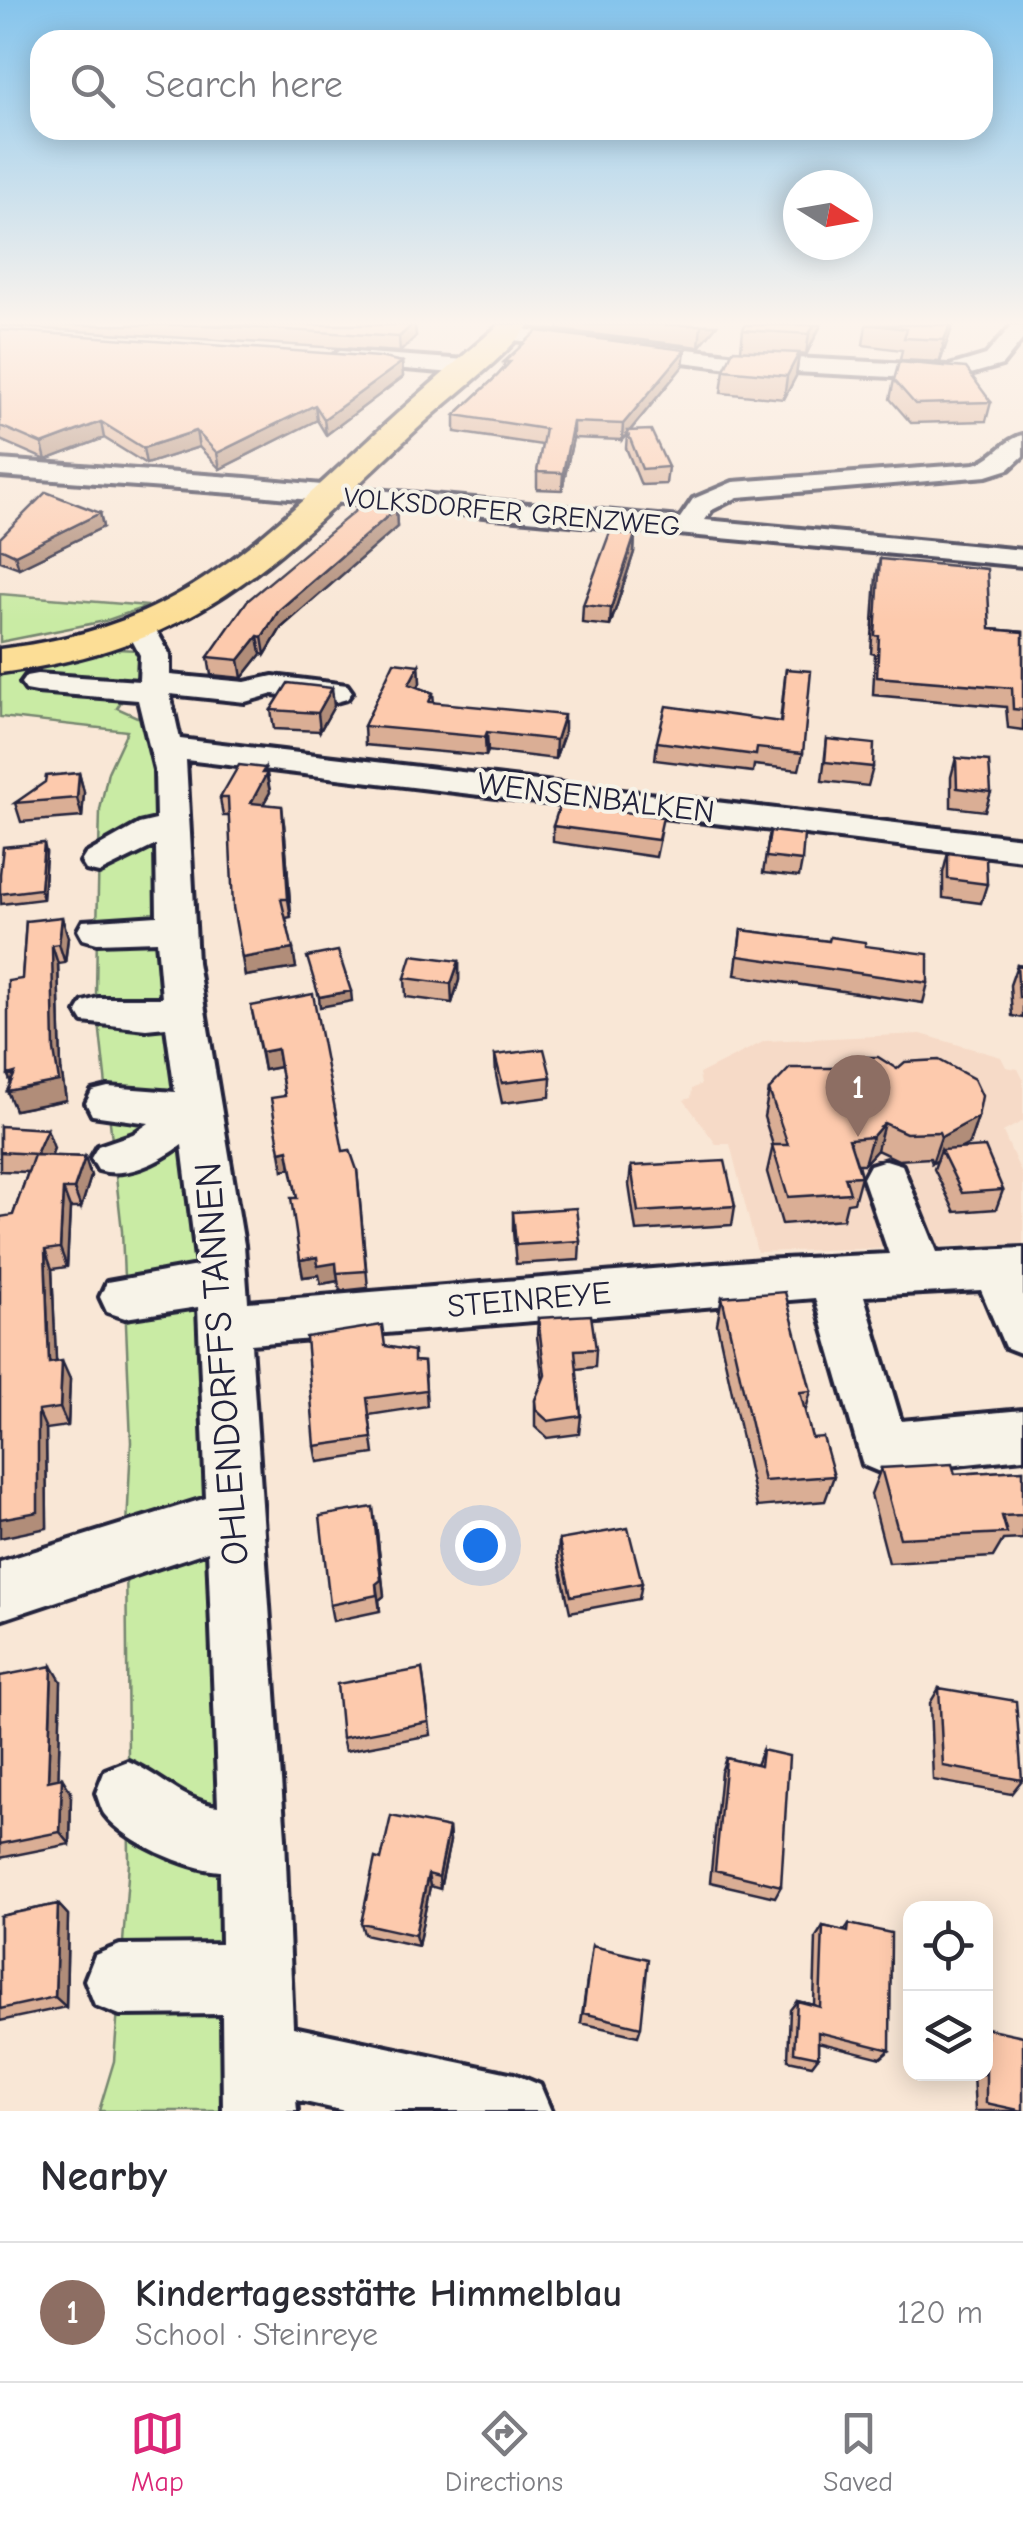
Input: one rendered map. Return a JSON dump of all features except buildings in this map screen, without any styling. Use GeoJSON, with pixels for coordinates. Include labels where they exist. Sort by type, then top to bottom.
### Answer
{"type":"FeatureCollection","features":[{"type":"Feature","properties":{"kind":"main road"},"geometry":{"type":"LineString","coordinates":[[0,661],[42,654],[140,626],[212,589],[329,494],[406,424]]}},
{"type":"Feature","properties":{"kind":"street"},"geometry":{"type":"LineString","coordinates":[[687,528],[702,505],[733,490],[978,471],[1000,464],[1023,442]]}},
{"type":"Feature","properties":{"kind":"street","name":"VOLKSDORFER GRENZWEG"},"geometry":{"type":"LineString","coordinates":[[0,468],[1023,558]]}},
{"type":"Feature","properties":{"kind":"street","name":"OHLENDORFFS TANNEN"},"geometry":{"type":"LineString","coordinates":[[140,626],[155,656],[154,688],[168,748],[162,830],[223,1304],[252,1838],[259,2083]]}},
{"type":"Feature","properties":{"kind":"street"},"geometry":{"type":"LineString","coordinates":[[37,683],[245,692],[274,685],[336,692]]}},
{"type":"Feature","properties":{"kind":"street","name":"WENSENBALKEN"},"geometry":{"type":"LineString","coordinates":[[168,748],[1023,849]]}},
{"type":"Feature","properties":{"kind":"street"},"geometry":{"type":"LineString","coordinates":[[100,844],[162,830]]}},
{"type":"Feature","properties":{"kind":"street"},"geometry":{"type":"LineString","coordinates":[[97,930],[175,928]]}},
{"type":"Feature","properties":{"kind":"street"},"geometry":{"type":"LineString","coordinates":[[98,1012],[146,1015],[184,1010]]}},
{"type":"Feature","properties":{"kind":"street"},"geometry":{"type":"LineString","coordinates":[[108,1103],[199,1110]]}},
{"type":"Feature","properties":{"kind":"street"},"geometry":{"type":"LineString","coordinates":[[114,1158],[149,1146],[199,1110]]}},
{"type":"Feature","properties":{"kind":"street"},"geometry":{"type":"LineString","coordinates":[[886,1178],[920,1273]]}},
{"type":"Feature","properties":{"kind":"street","name":"STEINREYE"},"geometry":{"type":"LineString","coordinates":[[124,1297],[223,1304],[1010,1269],[1023,1332]]}},
{"type":"Feature","properties":{"kind":"street"},"geometry":{"type":"LineString","coordinates":[[834,1277],[882,1448],[1023,1434]]}},
{"type":"Feature","properties":{"kind":"street"},"geometry":{"type":"LineString","coordinates":[[0,1592],[235,1515]]}},
{"type":"Feature","properties":{"kind":"street"},"geometry":{"type":"LineString","coordinates":[[128,1792],[186,1834],[220,1840],[252,1838]]}},
{"type":"Feature","properties":{"kind":"street"},"geometry":{"type":"LineString","coordinates":[[120,1980],[257,1979]]}},
{"type":"Feature","properties":{"kind":"street"},"geometry":{"type":"LineString","coordinates":[[259,2083],[514,2111]]}},
{"type":"Feature","properties":{"kind":"shaded area"},"geometry":{"type":"Polygon","coordinates":[[[921,1034],[1001,1057],[1006,1067],[1018,1069],[1023,1079],[1023,1121],[1003,1132],[1023,1177],[1023,1244],[757,1252],[730,1144],[716,1144],[684,1100],[691,1098],[692,1089],[701,1084],[699,1074],[765,1041],[921,1034]]]}},
{"type":"Feature","properties":{"kind":"green space"},"geometry":{"type":"Polygon","coordinates":[[[0,594],[148,606],[105,621],[0,642],[0,594]]]}},
{"type":"Feature","properties":{"kind":"green space"},"geometry":{"type":"Polygon","coordinates":[[[116,649],[139,650],[142,655],[140,673],[117,708],[137,717],[154,704],[168,748],[261,2111],[99,2111],[114,2061],[129,1863],[126,1549],[131,1442],[122,1231],[96,995],[97,930],[100,810],[108,772],[127,731],[0,717],[0,674],[116,649]]]}},
{"type":"Feature","properties":{"kind":"place","name":"Kindertagesstätte Himmelblau"},"geometry":{"type":"Point","coordinates":[858,1137]}}]}
